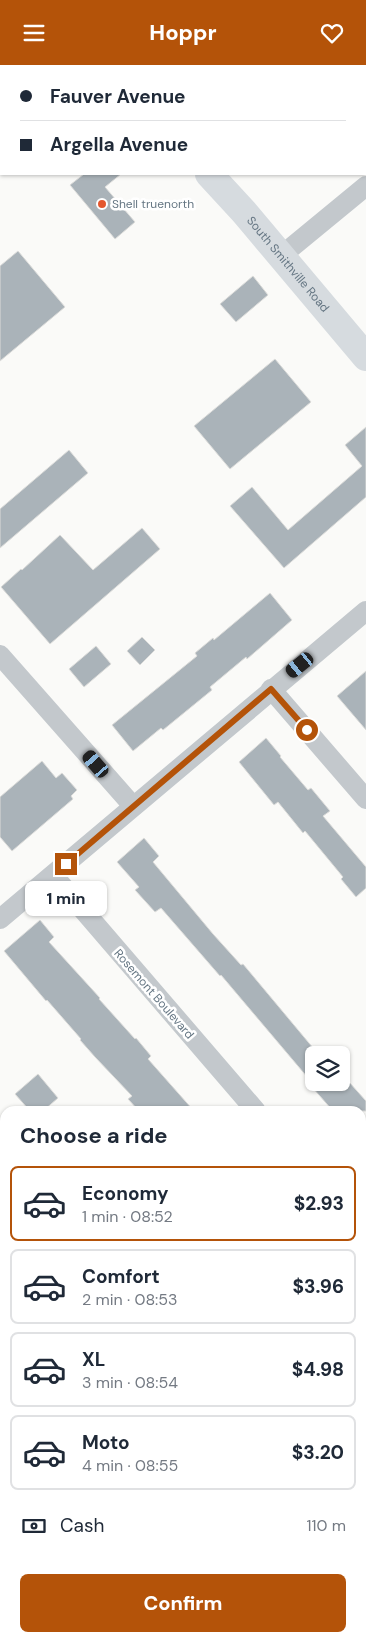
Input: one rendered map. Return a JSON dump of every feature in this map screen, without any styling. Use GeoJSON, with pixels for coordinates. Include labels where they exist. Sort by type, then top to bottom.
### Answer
{"type":"FeatureCollection","features":[{"type":"Feature","properties":{"kind":"main road","name":"South Smithville Road"},"geometry":{"type":"LineString","coordinates":[[210,175],[366,357]]}},
{"type":"Feature","properties":{"kind":"street"},"geometry":{"type":"LineString","coordinates":[[281,256],[366,186]]}},
{"type":"Feature","properties":{"kind":"street"},"geometry":{"type":"LineString","coordinates":[[0,919],[366,611]]}},
{"type":"Feature","properties":{"kind":"street"},"geometry":{"type":"LineString","coordinates":[[0,655],[133,806]]}},
{"type":"Feature","properties":{"kind":"street"},"geometry":{"type":"LineString","coordinates":[[271,689],[366,799]]}},
{"type":"Feature","properties":{"kind":"street","name":"Rosemont Boulevard"},"geometry":{"type":"LineString","coordinates":[[53,875],[252,1106]]}},
{"type":"Feature","properties":{"kind":"building","name":"Shell truenorth"},"geometry":{"type":"Polygon","coordinates":[[[83,175],[120,175],[105,187],[135,222],[115,239],[70,185],[83,175]]]}},
{"type":"Feature","properties":{"kind":"building"},"geometry":{"type":"Polygon","coordinates":[[[18,251],[65,307],[0,361],[0,266],[18,251]]]}},
{"type":"Feature","properties":{"kind":"building"},"geometry":{"type":"Polygon","coordinates":[[[253,276],[268,295],[236,322],[220,304],[253,276]]]}},
{"type":"Feature","properties":{"kind":"building"},"geometry":{"type":"Polygon","coordinates":[[[275,359],[311,402],[230,469],[194,426],[275,359]]]}},
{"type":"Feature","properties":{"kind":"building"},"geometry":{"type":"Polygon","coordinates":[[[366,427],[366,497],[284,568],[230,506],[252,487],[288,530],[362,466],[345,445],[366,427]]]}},
{"type":"Feature","properties":{"kind":"building"},"geometry":{"type":"Polygon","coordinates":[[[69,450],[88,473],[0,548],[0,509],[69,450]]]}},
{"type":"Feature","properties":{"kind":"building"},"geometry":{"type":"Polygon","coordinates":[[[142,528],[160,549],[50,644],[1,587],[60,535],[93,570],[142,528]]]}},
{"type":"Feature","properties":{"kind":"building"},"geometry":{"type":"Polygon","coordinates":[[[270,593],[292,620],[247,659],[246,657],[210,687],[212,690],[163,730],[161,728],[133,751],[112,725],[197,656],[195,653],[213,638],[214,640],[270,593]]]}},
{"type":"Feature","properties":{"kind":"building"},"geometry":{"type":"Polygon","coordinates":[[[142,637],[155,650],[140,665],[127,651],[142,637]]]}},
{"type":"Feature","properties":{"kind":"building"},"geometry":{"type":"Polygon","coordinates":[[[96,646],[111,664],[84,687],[69,669],[96,646]]]}},
{"type":"Feature","properties":{"kind":"building"},"geometry":{"type":"Polygon","coordinates":[[[366,671],[366,730],[337,696],[366,671]]]}},
{"type":"Feature","properties":{"kind":"building"},"geometry":{"type":"Polygon","coordinates":[[[266,738],[308,790],[311,788],[330,811],[323,816],[366,867],[366,888],[356,897],[341,879],[343,877],[305,831],[303,833],[278,802],[274,805],[239,762],[266,738]]]}},
{"type":"Feature","properties":{"kind":"building"},"geometry":{"type":"Polygon","coordinates":[[[42,761],[56,778],[62,773],[77,790],[71,796],[73,799],[12,851],[0,837],[0,797],[42,761]]]}},
{"type":"Feature","properties":{"kind":"building"},"geometry":{"type":"Polygon","coordinates":[[[144,838],[159,856],[153,862],[213,934],[241,965],[243,964],[311,1046],[305,1046],[305,1074],[221,975],[161,908],[155,912],[135,890],[139,887],[117,862],[144,838]]]}},
{"type":"Feature","properties":{"kind":"building"},"geometry":{"type":"Polygon","coordinates":[[[40,920],[54,937],[49,942],[136,1038],[151,1056],[148,1059],[190,1106],[134,1106],[128,1099],[132,1096],[95,1057],[4,951],[40,920]]]}},
{"type":"Feature","properties":{"kind":"building"},"geometry":{"type":"Polygon","coordinates":[[[38,1074],[58,1098],[49,1106],[26,1106],[15,1094],[38,1074]]]}},
{"type":"Feature","properties":{"kind":"building"},"geometry":{"type":"Polygon","coordinates":[[[350,1083],[366,1101],[366,1106],[329,1106],[316,1091],[350,1091],[350,1083]]]}},
{"type":"Feature","properties":{"kind":"place","name":"Shell truenorth"},"geometry":{"type":"Point","coordinates":[102,204]}},
{"type":"Feature","properties":{"kind":"route"},"geometry":{"type":"LineString","coordinates":[[66,864],[271,689],[307,730]]}}]}
